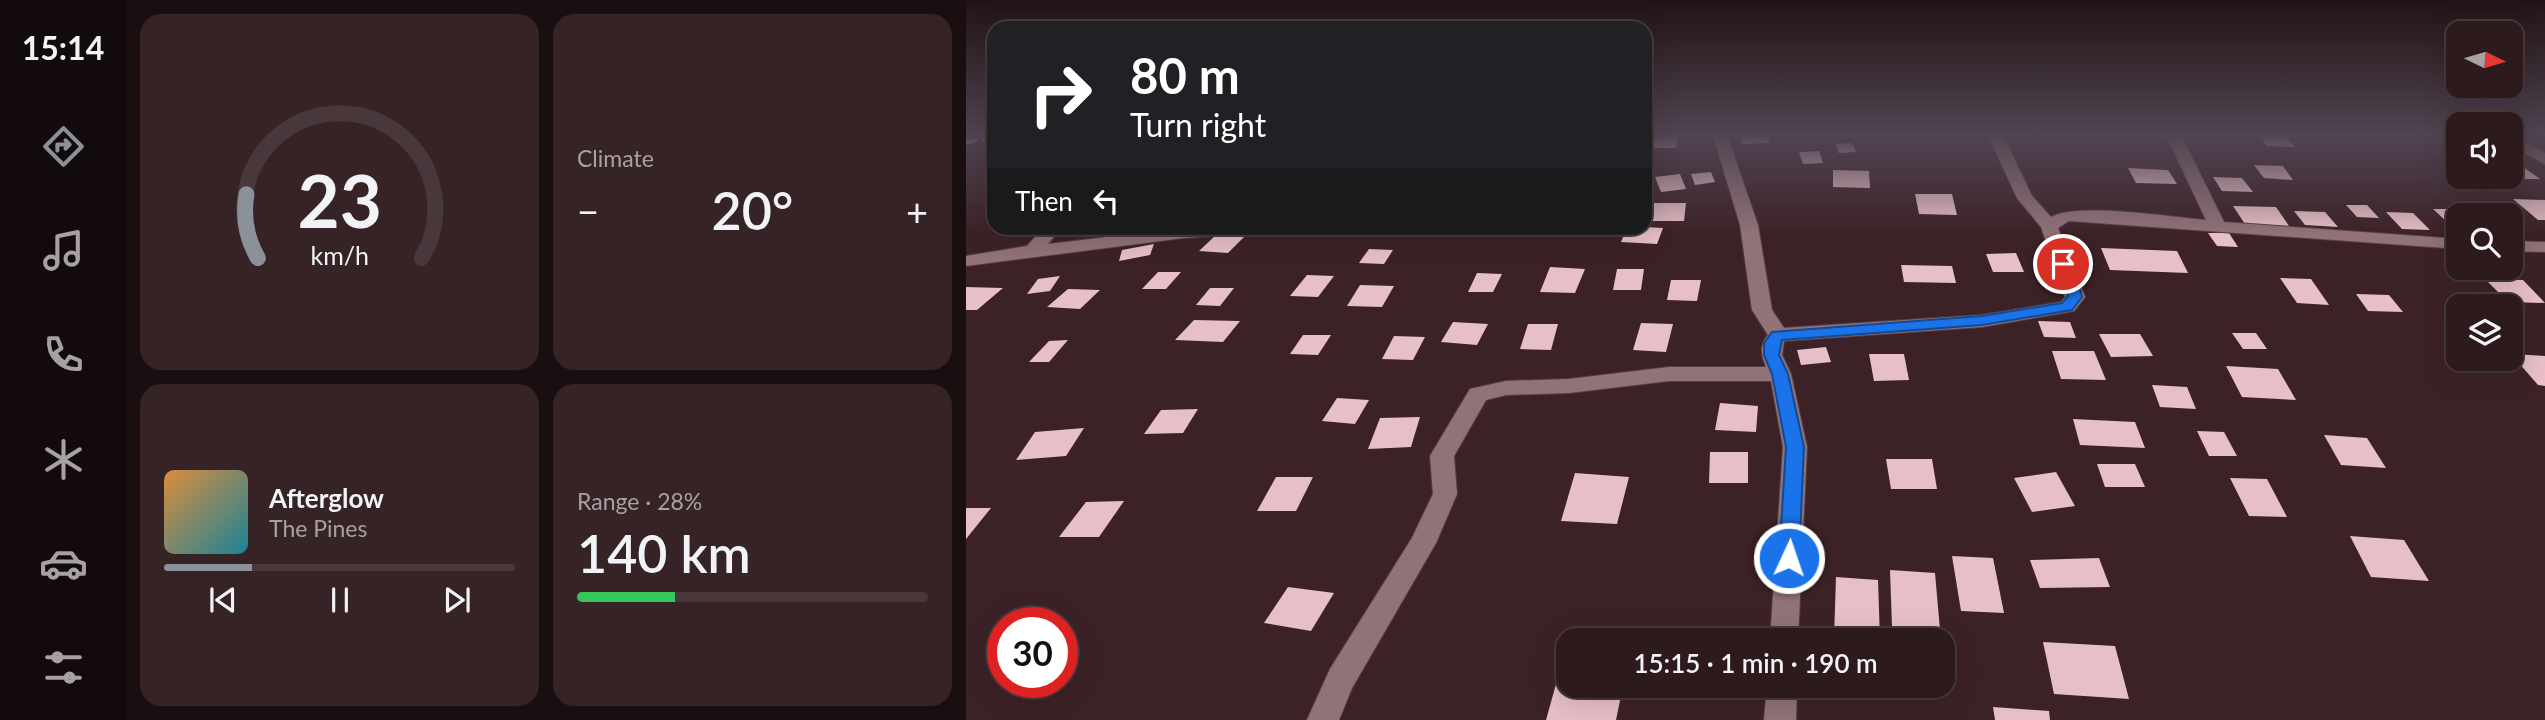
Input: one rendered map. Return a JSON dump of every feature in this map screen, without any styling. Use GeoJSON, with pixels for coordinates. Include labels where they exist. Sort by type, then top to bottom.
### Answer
{"type":"FeatureCollection","features":[{"type":"Feature","properties":{"kind":"street"},"geometry":{"type":"LineString","coordinates":[[1730,169],[1748,225],[1762,310],[1778,335]]}},
{"type":"Feature","properties":{"kind":"street"},"geometry":{"type":"LineString","coordinates":[[1785,628],[1795,447],[1780,374],[1772,355],[1772,343],[1778,335],[1982,321],[2067,307],[2075,297],[2072,282],[2053,246],[2049,226],[2025,198],[2011,169]]}},
{"type":"Feature","properties":{"kind":"street"},"geometry":{"type":"LineString","coordinates":[[2189,169],[2217,226]]}},
{"type":"Feature","properties":{"kind":"street"},"geometry":{"type":"LineString","coordinates":[[2049,226],[2065,216],[2096,216],[2446,243]]}},
{"type":"Feature","properties":{"kind":"street"},"geometry":{"type":"LineString","coordinates":[[1033,251],[1046,235]]}},
{"type":"Feature","properties":{"kind":"street"},"geometry":{"type":"LineString","coordinates":[[966,261],[1033,251],[1192,235]]}},
{"type":"Feature","properties":{"kind":"street"},"geometry":{"type":"LineString","coordinates":[[2523,246],[2545,247]]}},
{"type":"Feature","properties":{"kind":"street"},"geometry":{"type":"LineString","coordinates":[[1323,720],[1341,679],[1423,543],[1445,494],[1442,456],[1478,394],[1506,388],[1569,386],[1669,374],[1780,374]]}},
{"type":"Feature","properties":{"kind":"street"},"geometry":{"type":"LineString","coordinates":[[1780,720],[1781,698]]}},
{"type":"Feature","properties":{"kind":"building"},"geometry":{"type":"Polygon","coordinates":[[[2128,169],[2168,170],[2177,184],[2136,183],[2128,169]]]}},
{"type":"Feature","properties":{"kind":"building"},"geometry":{"type":"Polygon","coordinates":[[[2257,169],[2285,169],[2293,180],[2264,178],[2257,169]]]}},
{"type":"Feature","properties":{"kind":"building"},"geometry":{"type":"Polygon","coordinates":[[[2523,169],[2526,169],[2540,179],[2523,179],[2523,169]]]}},
{"type":"Feature","properties":{"kind":"building"},"geometry":{"type":"Polygon","coordinates":[[[1833,170],[1869,171],[1870,188],[1833,187],[1833,170]]]}},
{"type":"Feature","properties":{"kind":"building"},"geometry":{"type":"Polygon","coordinates":[[[1711,172],[1715,182],[1695,185],[1691,174],[1711,172]]]}},
{"type":"Feature","properties":{"kind":"building"},"geometry":{"type":"Polygon","coordinates":[[[1680,174],[1686,189],[1661,192],[1655,177],[1680,174]]]}},
{"type":"Feature","properties":{"kind":"building"},"geometry":{"type":"Polygon","coordinates":[[[2213,177],[2242,178],[2253,192],[2222,191],[2213,177]]]}},
{"type":"Feature","properties":{"kind":"building"},"geometry":{"type":"Polygon","coordinates":[[[1915,194],[1952,194],[1957,215],[1919,214],[1915,194]]]}},
{"type":"Feature","properties":{"kind":"building"},"geometry":{"type":"Polygon","coordinates":[[[2513,199],[2545,200],[2545,220],[2538,220],[2523,207],[2523,203],[2513,199]]]}},
{"type":"Feature","properties":{"kind":"building"},"geometry":{"type":"Polygon","coordinates":[[[1653,203],[1686,203],[1684,221],[1652,221],[1653,203]]]}},
{"type":"Feature","properties":{"kind":"building"},"geometry":{"type":"Polygon","coordinates":[[[2346,205],[2367,205],[2379,218],[2357,217],[2346,205]]]}},
{"type":"Feature","properties":{"kind":"building"},"geometry":{"type":"Polygon","coordinates":[[[2233,206],[2276,207],[2289,226],[2245,224],[2233,206]]]}},
{"type":"Feature","properties":{"kind":"building"},"geometry":{"type":"Polygon","coordinates":[[[2433,209],[2446,209],[2446,221],[2433,209]]]}},
{"type":"Feature","properties":{"kind":"building"},"geometry":{"type":"Polygon","coordinates":[[[2294,211],[2325,212],[2338,227],[2305,225],[2294,211]]]}},
{"type":"Feature","properties":{"kind":"building"},"geometry":{"type":"Polygon","coordinates":[[[2386,212],[2413,213],[2430,230],[2402,229],[2386,212]]]}},
{"type":"Feature","properties":{"kind":"building"},"geometry":{"type":"Polygon","coordinates":[[[1652,227],[1663,228],[1657,244],[1621,242],[1624,235],[1652,235],[1652,227]]]}},
{"type":"Feature","properties":{"kind":"building"},"geometry":{"type":"Polygon","coordinates":[[[2208,233],[2229,233],[2238,247],[2217,246],[2208,233]]]}},
{"type":"Feature","properties":{"kind":"building"},"geometry":{"type":"Polygon","coordinates":[[[1216,235],[1244,237],[1228,253],[1199,251],[1216,235]]]}},
{"type":"Feature","properties":{"kind":"building"},"geometry":{"type":"Polygon","coordinates":[[[1154,244],[1150,255],[1119,261],[1122,250],[1154,244]]]}},
{"type":"Feature","properties":{"kind":"building"},"geometry":{"type":"Polygon","coordinates":[[[2101,248],[2177,251],[2188,273],[2110,270],[2101,248]]]}},
{"type":"Feature","properties":{"kind":"building"},"geometry":{"type":"Polygon","coordinates":[[[1369,249],[1393,250],[1384,264],[1359,263],[1369,249]]]}},
{"type":"Feature","properties":{"kind":"building"},"geometry":{"type":"Polygon","coordinates":[[[2016,253],[2024,272],[1993,272],[1986,254],[2016,253]]]}},
{"type":"Feature","properties":{"kind":"building"},"geometry":{"type":"Polygon","coordinates":[[[1901,265],[1952,266],[1956,283],[1904,282],[1901,265]]]}},
{"type":"Feature","properties":{"kind":"building"},"geometry":{"type":"Polygon","coordinates":[[[1550,267],[1585,269],[1575,293],[1540,292],[1550,267]]]}},
{"type":"Feature","properties":{"kind":"building"},"geometry":{"type":"Polygon","coordinates":[[[1617,269],[1644,269],[1641,290],[1613,290],[1617,269]]]}},
{"type":"Feature","properties":{"kind":"building"},"geometry":{"type":"Polygon","coordinates":[[[1158,272],[1181,272],[1166,289],[1142,289],[1158,272]]]}},
{"type":"Feature","properties":{"kind":"building"},"geometry":{"type":"Polygon","coordinates":[[[1477,273],[1502,274],[1493,292],[1468,292],[1477,273]]]}},
{"type":"Feature","properties":{"kind":"building"},"geometry":{"type":"Polygon","coordinates":[[[1307,275],[1334,276],[1318,297],[1290,296],[1307,275]]]}},
{"type":"Feature","properties":{"kind":"building"},"geometry":{"type":"Polygon","coordinates":[[[1060,276],[1050,291],[1027,294],[1038,279],[1060,276]]]}},
{"type":"Feature","properties":{"kind":"building"},"geometry":{"type":"Polygon","coordinates":[[[2280,278],[2311,279],[2329,305],[2297,303],[2280,278]]]}},
{"type":"Feature","properties":{"kind":"building"},"geometry":{"type":"Polygon","coordinates":[[[1671,280],[1701,280],[1697,301],[1667,300],[1671,280]]]}},
{"type":"Feature","properties":{"kind":"building"},"geometry":{"type":"Polygon","coordinates":[[[2486,280],[2523,280],[2545,303],[2523,302],[2523,294],[2500,294],[2486,280]]]}},
{"type":"Feature","properties":{"kind":"building"},"geometry":{"type":"Polygon","coordinates":[[[1360,285],[1394,286],[1382,307],[1347,306],[1360,285]]]}},
{"type":"Feature","properties":{"kind":"building"},"geometry":{"type":"Polygon","coordinates":[[[966,287],[1003,288],[977,310],[966,310],[966,287]]]}},
{"type":"Feature","properties":{"kind":"building"},"geometry":{"type":"Polygon","coordinates":[[[1210,288],[1234,288],[1220,306],[1196,305],[1210,288]]]}},
{"type":"Feature","properties":{"kind":"building"},"geometry":{"type":"Polygon","coordinates":[[[1068,289],[1100,290],[1080,309],[1047,307],[1068,289]]]}},
{"type":"Feature","properties":{"kind":"building"},"geometry":{"type":"Polygon","coordinates":[[[2356,294],[2389,295],[2403,312],[2368,311],[2356,294]]]}},
{"type":"Feature","properties":{"kind":"building"},"geometry":{"type":"Polygon","coordinates":[[[1194,320],[1240,321],[1223,342],[1175,340],[1194,320]]]}},
{"type":"Feature","properties":{"kind":"building"},"geometry":{"type":"Polygon","coordinates":[[[2038,321],[2070,322],[2076,338],[2044,337],[2038,321]]]}},
{"type":"Feature","properties":{"kind":"building"},"geometry":{"type":"Polygon","coordinates":[[[1453,322],[1488,324],[1477,345],[1441,342],[1453,322]]]}},
{"type":"Feature","properties":{"kind":"building"},"geometry":{"type":"Polygon","coordinates":[[[1641,323],[1673,324],[1666,352],[1633,350],[1641,323]]]}},
{"type":"Feature","properties":{"kind":"building"},"geometry":{"type":"Polygon","coordinates":[[[1528,324],[1558,324],[1551,350],[1520,349],[1528,324]]]}},
{"type":"Feature","properties":{"kind":"building"},"geometry":{"type":"Polygon","coordinates":[[[2232,333],[2256,333],[2267,349],[2243,349],[2232,333]]]}},
{"type":"Feature","properties":{"kind":"building"},"geometry":{"type":"Polygon","coordinates":[[[2099,334],[2140,334],[2153,356],[2111,357],[2099,334]]]}},
{"type":"Feature","properties":{"kind":"building"},"geometry":{"type":"Polygon","coordinates":[[[1303,335],[1331,335],[1318,355],[1290,354],[1303,335]]]}},
{"type":"Feature","properties":{"kind":"building"},"geometry":{"type":"Polygon","coordinates":[[[1394,336],[1425,337],[1413,360],[1382,359],[1394,336]]]}},
{"type":"Feature","properties":{"kind":"building"},"geometry":{"type":"Polygon","coordinates":[[[1068,340],[1049,362],[1029,362],[1049,341],[1068,340]]]}},
{"type":"Feature","properties":{"kind":"building"},"geometry":{"type":"Polygon","coordinates":[[[1826,347],[1831,362],[1801,365],[1797,350],[1826,347]]]}},
{"type":"Feature","properties":{"kind":"building"},"geometry":{"type":"Polygon","coordinates":[[[2052,351],[2094,351],[2106,380],[2061,379],[2052,351]]]}},
{"type":"Feature","properties":{"kind":"building"},"geometry":{"type":"Polygon","coordinates":[[[1869,354],[1904,354],[1909,380],[1874,381],[1869,354]]]}},
{"type":"Feature","properties":{"kind":"building"},"geometry":{"type":"Polygon","coordinates":[[[2523,355],[2545,356],[2545,386],[2538,385],[2523,368],[2523,355]]]}},
{"type":"Feature","properties":{"kind":"building"},"geometry":{"type":"Polygon","coordinates":[[[2226,366],[2278,369],[2296,400],[2242,397],[2226,366]]]}},
{"type":"Feature","properties":{"kind":"building"},"geometry":{"type":"Polygon","coordinates":[[[2152,385],[2187,387],[2196,409],[2160,407],[2152,385]]]}},
{"type":"Feature","properties":{"kind":"building"},"geometry":{"type":"Polygon","coordinates":[[[1337,398],[1369,400],[1355,424],[1322,421],[1337,398]]]}},
{"type":"Feature","properties":{"kind":"building"},"geometry":{"type":"Polygon","coordinates":[[[1720,403],[1758,406],[1756,432],[1715,430],[1720,403]]]}},
{"type":"Feature","properties":{"kind":"building"},"geometry":{"type":"Polygon","coordinates":[[[1198,409],[1183,433],[1144,434],[1161,410],[1198,409]]]}},
{"type":"Feature","properties":{"kind":"building"},"geometry":{"type":"Polygon","coordinates":[[[1420,417],[1411,447],[1368,449],[1380,418],[1420,417]]]}},
{"type":"Feature","properties":{"kind":"building"},"geometry":{"type":"Polygon","coordinates":[[[2073,419],[2135,422],[2145,448],[2080,445],[2073,419]]]}},
{"type":"Feature","properties":{"kind":"building"},"geometry":{"type":"Polygon","coordinates":[[[1084,428],[1066,456],[1016,460],[1035,432],[1084,428]]]}},
{"type":"Feature","properties":{"kind":"building"},"geometry":{"type":"Polygon","coordinates":[[[2197,431],[2224,432],[2237,456],[2209,456],[2197,431]]]}},
{"type":"Feature","properties":{"kind":"building"},"geometry":{"type":"Polygon","coordinates":[[[2324,435],[2367,438],[2386,468],[2341,465],[2324,435]]]}},
{"type":"Feature","properties":{"kind":"building"},"geometry":{"type":"Polygon","coordinates":[[[1710,452],[1748,452],[1748,483],[1709,483],[1710,452]]]}},
{"type":"Feature","properties":{"kind":"building"},"geometry":{"type":"Polygon","coordinates":[[[1886,459],[1932,459],[1937,489],[1891,489],[1886,459]]]}},
{"type":"Feature","properties":{"kind":"building"},"geometry":{"type":"Polygon","coordinates":[[[2097,464],[2135,464],[2145,487],[2105,487],[2097,464]]]}},
{"type":"Feature","properties":{"kind":"building"},"geometry":{"type":"Polygon","coordinates":[[[2056,472],[2075,506],[2032,512],[2014,478],[2056,472]]]}},
{"type":"Feature","properties":{"kind":"building"},"geometry":{"type":"Polygon","coordinates":[[[1575,473],[1629,477],[1617,524],[1561,521],[1575,473]]]}},
{"type":"Feature","properties":{"kind":"building"},"geometry":{"type":"Polygon","coordinates":[[[1276,477],[1313,477],[1296,511],[1257,511],[1276,477]]]}},
{"type":"Feature","properties":{"kind":"building"},"geometry":{"type":"Polygon","coordinates":[[[2230,478],[2267,479],[2287,517],[2249,516],[2230,478]]]}},
{"type":"Feature","properties":{"kind":"building"},"geometry":{"type":"Polygon","coordinates":[[[1124,501],[1099,537],[1059,537],[1086,502],[1124,501]]]}},
{"type":"Feature","properties":{"kind":"building"},"geometry":{"type":"Polygon","coordinates":[[[966,508],[991,508],[966,539],[966,508]]]}},
{"type":"Feature","properties":{"kind":"building"},"geometry":{"type":"Polygon","coordinates":[[[2350,536],[2404,540],[2429,581],[2371,577],[2350,536]]]}},
{"type":"Feature","properties":{"kind":"building"},"geometry":{"type":"Polygon","coordinates":[[[1952,556],[1993,558],[2004,613],[1961,611],[1952,556]]]}},
{"type":"Feature","properties":{"kind":"building"},"geometry":{"type":"Polygon","coordinates":[[[2099,558],[2110,587],[2040,588],[2030,560],[2099,558]]]}},
{"type":"Feature","properties":{"kind":"building"},"geometry":{"type":"Polygon","coordinates":[[[1890,570],[1935,573],[1940,628],[1892,627],[1890,570]]]}},
{"type":"Feature","properties":{"kind":"building"},"geometry":{"type":"Polygon","coordinates":[[[1836,577],[1878,580],[1880,628],[1834,628],[1836,577]]]}},
{"type":"Feature","properties":{"kind":"building"},"geometry":{"type":"Polygon","coordinates":[[[1288,587],[1334,593],[1311,631],[1264,623],[1288,587]]]}},
{"type":"Feature","properties":{"kind":"building"},"geometry":{"type":"Polygon","coordinates":[[[2043,642],[2115,646],[2129,699],[2054,694],[2043,642]]]}},
{"type":"Feature","properties":{"kind":"building"},"geometry":{"type":"Polygon","coordinates":[[[1556,684],[1556,698],[1621,698],[1616,720],[1546,720],[1556,684]]]}},
{"type":"Feature","properties":{"kind":"building"},"geometry":{"type":"Polygon","coordinates":[[[1993,707],[2049,711],[2050,720],[1995,720],[1993,707]]]}},
{"type":"Feature","properties":{"kind":"route"},"geometry":{"type":"LineString","coordinates":[[1789,558],[1795,447],[1780,374],[1772,355],[1772,343],[1778,335],[1982,321],[2067,307],[2075,297],[2072,282],[2063,264]]}}]}
